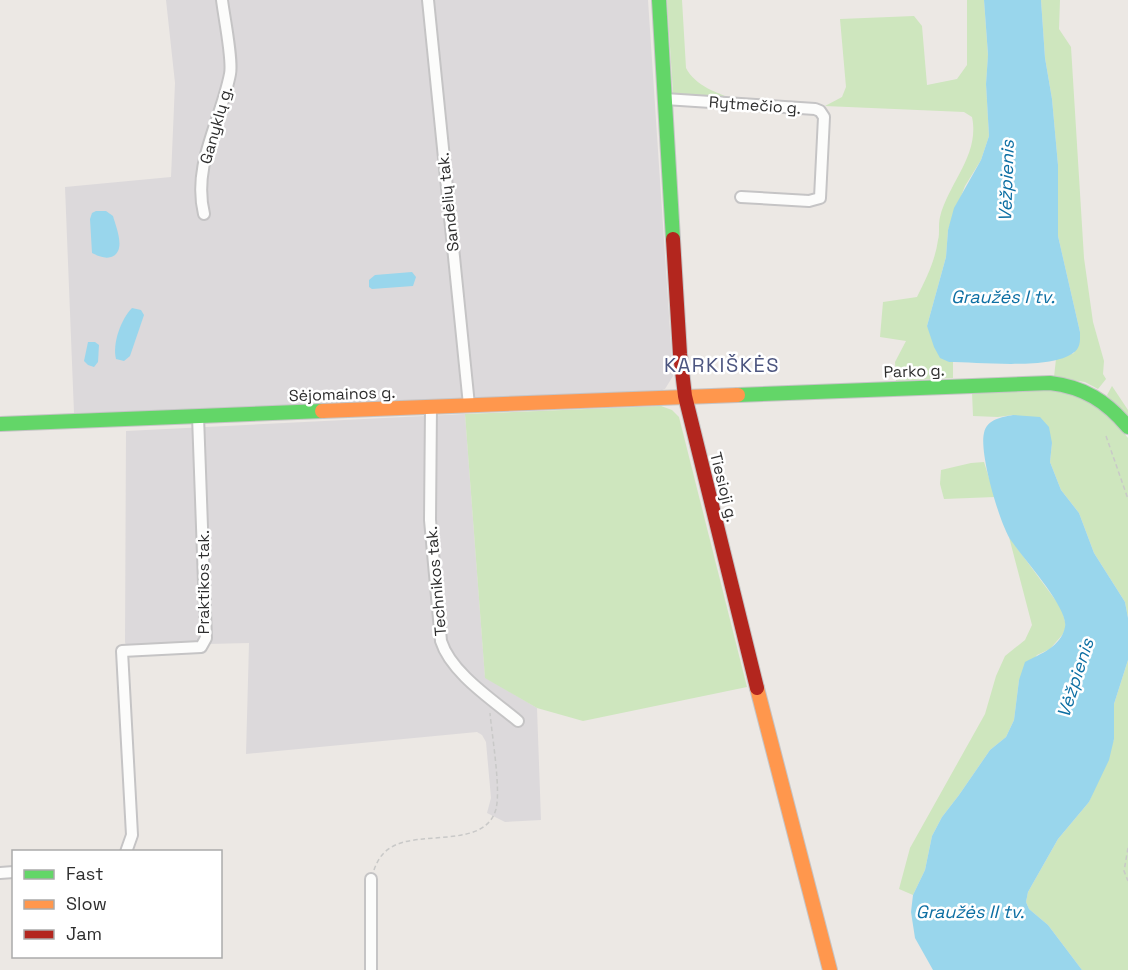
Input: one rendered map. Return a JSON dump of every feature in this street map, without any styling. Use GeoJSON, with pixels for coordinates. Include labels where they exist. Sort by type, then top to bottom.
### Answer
{"type":"FeatureCollection","features":[{"type":"Feature","properties":{"kind":"street","name":"Ganyklų g."},"geometry":{"type":"LineString","coordinates":[[204,214],[201,190],[205,154],[231,72],[222,0]]}},
{"type":"Feature","properties":{"kind":"street","name":"Sandėlių tak."},"geometry":{"type":"LineString","coordinates":[[428,0],[469,405]]}},
{"type":"Feature","properties":{"kind":"street","name":"Tiesioji g."},"geometry":{"type":"LineString","coordinates":[[659,0],[680,354],[685,396],[746,646],[830,970]]}},
{"type":"Feature","properties":{"kind":"street","name":"Rytmečio g."},"geometry":{"type":"LineString","coordinates":[[665,99],[820,111],[824,117],[820,198],[809,201],[741,197]]}},
{"type":"Feature","properties":{"kind":"street","name":"Parko g."},"geometry":{"type":"LineString","coordinates":[[685,396],[1057,383],[1077,387],[1100,397],[1128,427]]}},
{"type":"Feature","properties":{"kind":"street","name":"Sėjomainos g."},"geometry":{"type":"LineString","coordinates":[[0,424],[685,396]]}},
{"type":"Feature","properties":{"kind":"street","name":"Technikos tak."},"geometry":{"type":"LineString","coordinates":[[431,408],[430,520],[441,641],[444,651],[453,664],[518,721]]}},
{"type":"Feature","properties":{"kind":"street","name":"Praktikos tak."},"geometry":{"type":"LineString","coordinates":[[127,850],[132,835],[122,651],[201,647],[206,638],[198,416]]}},
{"type":"Feature","properties":{"kind":"street"},"geometry":{"type":"LineString","coordinates":[[371,879],[371,970]]}},
{"type":"Feature","properties":{"kind":"path"},"geometry":{"type":"LineString","coordinates":[[1106,436],[1128,499]]}},
{"type":"Feature","properties":{"kind":"path"},"geometry":{"type":"LineString","coordinates":[[371,879],[378,861],[389,848],[397,844],[479,831],[492,819],[498,799],[489,697]]}},
{"type":"Feature","properties":{"kind":"path"},"geometry":{"type":"LineString","coordinates":[[1128,848],[1124,871],[1128,881]]}},
{"type":"Feature","properties":{"kind":"shaded area"},"geometry":{"type":"Polygon","coordinates":[[[166,0],[648,0],[673,376],[665,389],[656,392],[466,401],[74,413],[65,187],[171,177],[175,83],[166,0]]]}},
{"type":"Feature","properties":{"kind":"shaded area"},"geometry":{"type":"Polygon","coordinates":[[[465,414],[485,677],[537,708],[541,820],[505,822],[487,813],[491,798],[486,742],[477,732],[246,754],[249,643],[126,646],[125,642],[126,431],[465,414]]]}},
{"type":"Feature","properties":{"kind":"green space"},"geometry":{"type":"Polygon","coordinates":[[[667,0],[682,0],[686,68],[690,74],[708,88],[735,100],[678,97],[673,93],[667,0]]]}},
{"type":"Feature","properties":{"kind":"green space"},"geometry":{"type":"Polygon","coordinates":[[[967,0],[984,0],[988,56],[986,84],[989,136],[981,160],[965,186],[948,230],[946,257],[927,326],[949,362],[953,362],[953,378],[896,381],[895,362],[906,341],[880,337],[883,302],[917,297],[924,283],[935,255],[939,237],[939,220],[944,204],[972,144],[972,117],[964,112],[825,106],[842,97],[846,87],[840,19],[914,16],[922,26],[927,85],[957,79],[967,65],[967,0]]]}},
{"type":"Feature","properties":{"kind":"green space"},"geometry":{"type":"Polygon","coordinates":[[[1041,0],[1060,0],[1059,29],[1071,47],[1084,258],[1093,322],[1104,361],[1103,374],[1106,379],[1098,389],[1085,382],[1054,377],[1056,359],[1074,353],[1080,332],[1058,236],[1058,165],[1052,99],[1045,58],[1041,0]]]}},
{"type":"Feature","properties":{"kind":"green space"},"geometry":{"type":"Polygon","coordinates":[[[1112,386],[1128,410],[1128,420],[1107,395],[1112,386]]]}},
{"type":"Feature","properties":{"kind":"green space"},"geometry":{"type":"Polygon","coordinates":[[[1050,389],[1073,393],[1094,401],[1106,411],[1128,438],[1128,618],[1125,602],[1094,553],[1079,513],[1061,490],[1050,462],[1052,443],[1013,415],[973,416],[972,392],[1050,389]]]}},
{"type":"Feature","properties":{"kind":"green space"},"geometry":{"type":"Polygon","coordinates":[[[661,406],[672,410],[679,417],[747,687],[583,721],[537,708],[485,678],[465,414],[661,406]]]}},
{"type":"Feature","properties":{"kind":"green space"},"geometry":{"type":"Polygon","coordinates":[[[984,462],[995,497],[944,499],[940,484],[941,470],[984,462]]]}},
{"type":"Feature","properties":{"kind":"green space"},"geometry":{"type":"Polygon","coordinates":[[[1009,537],[1062,609],[1066,626],[1063,634],[1050,649],[1037,655],[1019,680],[1014,720],[1006,737],[990,750],[942,817],[932,836],[925,870],[913,895],[899,889],[910,848],[985,714],[996,676],[1005,656],[1025,640],[1032,625],[1009,537]]]}},
{"type":"Feature","properties":{"kind":"green space"},"geometry":{"type":"Polygon","coordinates":[[[1128,660],[1128,970],[1082,970],[1048,925],[1029,909],[1026,902],[1028,892],[1058,839],[1089,802],[1114,739],[1114,704],[1128,660]]]}},
{"type":"Feature","properties":{"kind":"water","name":"Graužės I tv."},"geometry":{"type":"Polygon","coordinates":[[[984,0],[1041,0],[1045,58],[1052,99],[1058,165],[1058,236],[1080,332],[1080,344],[1076,351],[1048,362],[1014,364],[949,362],[940,358],[927,326],[946,257],[948,230],[954,208],[981,160],[989,136],[986,84],[988,55],[984,0]]]}},
{"type":"Feature","properties":{"kind":"water"},"geometry":{"type":"Polygon","coordinates":[[[106,211],[113,216],[119,245],[116,254],[111,257],[92,253],[90,219],[92,213],[106,211]]]}},
{"type":"Feature","properties":{"kind":"water"},"geometry":{"type":"Polygon","coordinates":[[[412,272],[416,277],[413,286],[372,289],[369,287],[369,280],[375,275],[412,272]]]}},
{"type":"Feature","properties":{"kind":"water"},"geometry":{"type":"Polygon","coordinates":[[[132,308],[141,310],[144,315],[130,356],[124,361],[116,359],[116,339],[121,325],[132,308]]]}},
{"type":"Feature","properties":{"kind":"water"},"geometry":{"type":"Polygon","coordinates":[[[88,342],[95,342],[99,345],[98,362],[94,367],[84,361],[88,342]]]}},
{"type":"Feature","properties":{"kind":"water","name":"Graužės II tv."},"geometry":{"type":"Polygon","coordinates":[[[1013,415],[1040,417],[1049,427],[1052,443],[1050,462],[1061,490],[1079,513],[1094,553],[1125,602],[1128,618],[1128,660],[1114,704],[1114,739],[1109,760],[1089,802],[1058,839],[1028,892],[1026,902],[1029,909],[1048,925],[1082,970],[933,970],[915,938],[911,912],[913,895],[925,870],[932,836],[942,817],[990,750],[1006,737],[1014,720],[1019,680],[1025,662],[1055,645],[1065,627],[1060,608],[1053,596],[1010,539],[987,471],[983,443],[986,428],[1000,418],[1013,415]]]}},
{"type":"Feature","properties":{"kind":"traffic: fast"},"geometry":{"type":"LineString","coordinates":[[659,0],[673,239]]}},
{"type":"Feature","properties":{"kind":"traffic: fast"},"geometry":{"type":"LineString","coordinates":[[738,395],[1050,383],[1073,388],[1094,397],[1128,427]]}},
{"type":"Feature","properties":{"kind":"traffic: fast"},"geometry":{"type":"LineString","coordinates":[[0,424],[322,411]]}},
{"type":"Feature","properties":{"kind":"traffic: slow"},"geometry":{"type":"LineString","coordinates":[[322,411],[738,395]]}},
{"type":"Feature","properties":{"kind":"traffic: slow"},"geometry":{"type":"LineString","coordinates":[[757,688],[830,970]]}},
{"type":"Feature","properties":{"kind":"traffic: jam"},"geometry":{"type":"LineString","coordinates":[[673,239],[685,396],[757,688]]}},
{"type":"Feature","properties":{"kind":"district","name":"KARKIŠKĖS"},"geometry":{"type":"Point","coordinates":[722,365]}},
{"type":"Feature","properties":{"kind":"water label","name":"Vėžpienis"},"geometry":{"type":"Point","coordinates":[1006,181]}},
{"type":"Feature","properties":{"kind":"water label","name":"Vėžpienis"},"geometry":{"type":"Point","coordinates":[1075,678]}}]}
